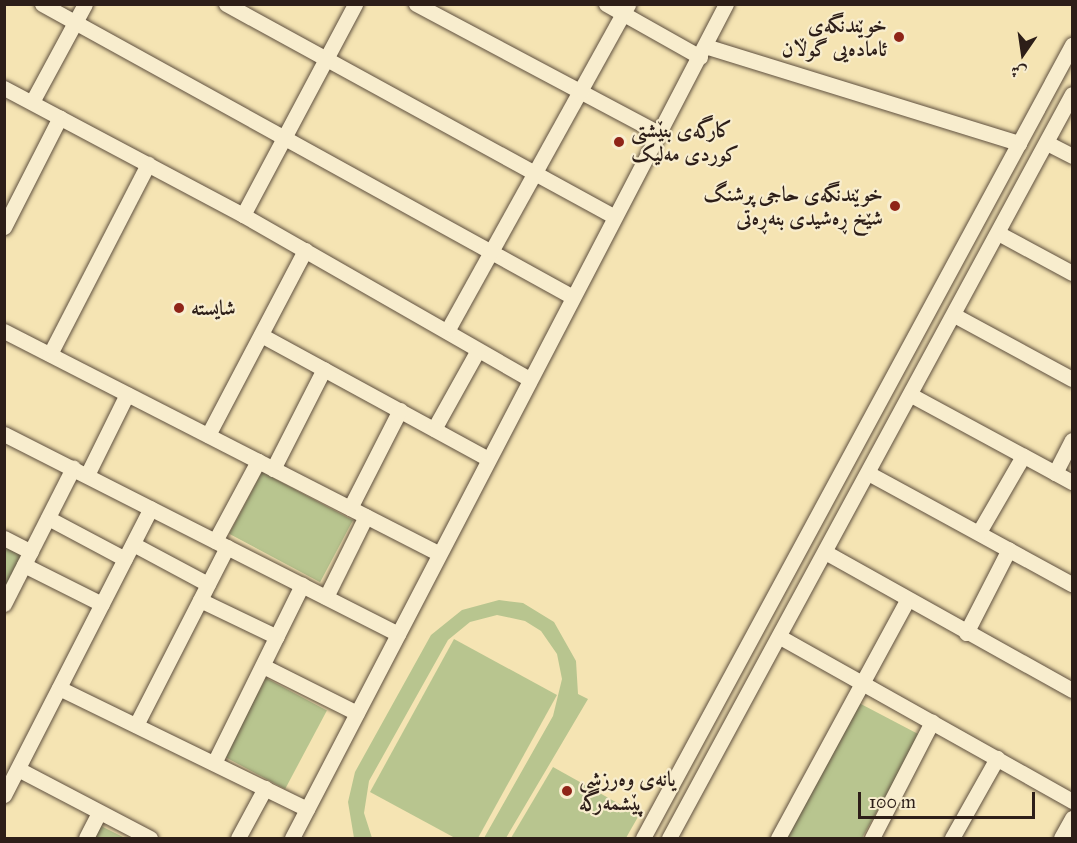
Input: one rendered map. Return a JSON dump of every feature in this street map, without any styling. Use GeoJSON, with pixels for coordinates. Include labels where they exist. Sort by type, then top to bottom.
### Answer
{"type":"FeatureCollection","features":[{"type":"Feature","properties":{"kind":"street"},"geometry":{"type":"LineString","coordinates":[[42,4],[572,296]]}},
{"type":"Feature","properties":{"kind":"street"},"geometry":{"type":"LineString","coordinates":[[32,102],[85,4]]}},
{"type":"Feature","properties":{"kind":"street"},"geometry":{"type":"LineString","coordinates":[[226,4],[614,216]]}},
{"type":"Feature","properties":{"kind":"street"},"geometry":{"type":"LineString","coordinates":[[243,215],[355,4]]}},
{"type":"Feature","properties":{"kind":"street"},"geometry":{"type":"LineString","coordinates":[[416,4],[432,8],[659,133]]}},
{"type":"Feature","properties":{"kind":"street"},"geometry":{"type":"LineString","coordinates":[[606,4],[625,9],[702,51],[1019,143]]}},
{"type":"Feature","properties":{"kind":"street"},"geometry":{"type":"LineString","coordinates":[[297,837],[308,809],[438,553],[726,4]]}},
{"type":"Feature","properties":{"kind":"street"},"geometry":{"type":"LineString","coordinates":[[447,331],[625,9]]}},
{"type":"Feature","properties":{"kind":"street"},"geometry":{"type":"LineString","coordinates":[[643,838],[1072,45]]}},
{"type":"Feature","properties":{"kind":"street"},"geometry":{"type":"LineString","coordinates":[[4,88],[243,215],[529,379]]}},
{"type":"Feature","properties":{"kind":"street"},"geometry":{"type":"LineString","coordinates":[[669,838],[780,637],[1072,94]]}},
{"type":"Feature","properties":{"kind":"street"},"geometry":{"type":"LineString","coordinates":[[4,227],[60,117]]}},
{"type":"Feature","properties":{"kind":"street"},"geometry":{"type":"LineString","coordinates":[[1047,143],[1072,156]]}},
{"type":"Feature","properties":{"kind":"street"},"geometry":{"type":"LineString","coordinates":[[50,354],[148,164]]}},
{"type":"Feature","properties":{"kind":"street"},"geometry":{"type":"LineString","coordinates":[[998,233],[1072,273]]}},
{"type":"Feature","properties":{"kind":"street"},"geometry":{"type":"LineString","coordinates":[[208,435],[304,250]]}},
{"type":"Feature","properties":{"kind":"street"},"geometry":{"type":"LineString","coordinates":[[955,258],[976,270]]}},
{"type":"Feature","properties":{"kind":"street"},"geometry":{"type":"LineString","coordinates":[[954,315],[1072,379]]}},
{"type":"Feature","properties":{"kind":"street"},"geometry":{"type":"LineString","coordinates":[[4,331],[438,553]]}},
{"type":"Feature","properties":{"kind":"street"},"geometry":{"type":"LineString","coordinates":[[261,335],[489,459]]}},
{"type":"Feature","properties":{"kind":"street"},"geometry":{"type":"LineString","coordinates":[[434,429],[478,350]]}},
{"type":"Feature","properties":{"kind":"street"},"geometry":{"type":"LineString","coordinates":[[273,468],[324,369]]}},
{"type":"Feature","properties":{"kind":"street"},"geometry":{"type":"LineString","coordinates":[[4,604],[48,518],[80,472],[127,394]]}},
{"type":"Feature","properties":{"kind":"street"},"geometry":{"type":"LineString","coordinates":[[911,395],[1072,482]]}},
{"type":"Feature","properties":{"kind":"street"},"geometry":{"type":"LineString","coordinates":[[350,508],[400,410]]}},
{"type":"Feature","properties":{"kind":"street"},"geometry":{"type":"LineString","coordinates":[[4,434],[398,634]]}},
{"type":"Feature","properties":{"kind":"street"},"geometry":{"type":"LineString","coordinates":[[1054,472],[1072,440]]}},
{"type":"Feature","properties":{"kind":"street"},"geometry":{"type":"LineString","coordinates":[[979,532],[1023,456]]}},
{"type":"Feature","properties":{"kind":"street"},"geometry":{"type":"LineString","coordinates":[[136,725],[208,584],[221,544],[258,461]]}},
{"type":"Feature","properties":{"kind":"street"},"geometry":{"type":"LineString","coordinates":[[868,473],[1072,584]]}},
{"type":"Feature","properties":{"kind":"street"},"geometry":{"type":"LineString","coordinates":[[826,499],[848,510]]}},
{"type":"Feature","properties":{"kind":"street"},"geometry":{"type":"LineString","coordinates":[[4,795],[151,508]]}},
{"type":"Feature","properties":{"kind":"street"},"geometry":{"type":"LineString","coordinates":[[326,597],[366,516]]}},
{"type":"Feature","properties":{"kind":"street"},"geometry":{"type":"LineString","coordinates":[[48,518],[125,559]]}},
{"type":"Feature","properties":{"kind":"street"},"geometry":{"type":"LineString","coordinates":[[4,538],[28,558],[102,604]]}},
{"type":"Feature","properties":{"kind":"street"},"geometry":{"type":"LineString","coordinates":[[133,544],[208,584]]}},
{"type":"Feature","properties":{"kind":"street"},"geometry":{"type":"LineString","coordinates":[[966,633],[1009,549]]}},
{"type":"Feature","properties":{"kind":"street"},"geometry":{"type":"LineString","coordinates":[[825,552],[966,633],[1072,690]]}},
{"type":"Feature","properties":{"kind":"street"},"geometry":{"type":"LineString","coordinates":[[214,764],[302,585]]}},
{"type":"Feature","properties":{"kind":"street"},"geometry":{"type":"LineString","coordinates":[[200,600],[277,637]]}},
{"type":"Feature","properties":{"kind":"street"},"geometry":{"type":"LineString","coordinates":[[778,838],[860,681],[907,600]]}},
{"type":"Feature","properties":{"kind":"street"},"geometry":{"type":"LineString","coordinates":[[780,637],[1072,801]]}},
{"type":"Feature","properties":{"kind":"street"},"geometry":{"type":"LineString","coordinates":[[262,666],[357,713]]}},
{"type":"Feature","properties":{"kind":"street"},"geometry":{"type":"LineString","coordinates":[[59,688],[308,809]]}},
{"type":"Feature","properties":{"kind":"street"},"geometry":{"type":"LineString","coordinates":[[872,838],[932,722]]}},
{"type":"Feature","properties":{"kind":"street"},"geometry":{"type":"LineString","coordinates":[[952,838],[997,758]]}},
{"type":"Feature","properties":{"kind":"street"},"geometry":{"type":"LineString","coordinates":[[18,769],[150,838]]}},
{"type":"Feature","properties":{"kind":"street"},"geometry":{"type":"LineString","coordinates":[[238,838],[265,788]]}},
{"type":"Feature","properties":{"kind":"street"},"geometry":{"type":"LineString","coordinates":[[667,794],[687,805]]}},
{"type":"Feature","properties":{"kind":"street"},"geometry":{"type":"LineString","coordinates":[[86,838],[99,813]]}},
{"type":"Feature","properties":{"kind":"street"},"geometry":{"type":"LineString","coordinates":[[1061,838],[1072,818]]}},
{"type":"Feature","properties":{"kind":"green space"},"geometry":{"type":"Polygon","coordinates":[[[262,472],[353,520],[320,582],[229,534],[262,472]]]}},
{"type":"Feature","properties":{"kind":"green space"},"geometry":{"type":"Polygon","coordinates":[[[5,547],[22,556],[5,590],[5,547]]]}},
{"type":"Feature","properties":{"kind":"green space"},"geometry":{"type":"Polygon","coordinates":[[[499,600],[523,603],[554,622],[576,661],[578,694],[588,699],[506,838],[484,838],[553,716],[562,679],[557,654],[541,631],[525,621],[497,615],[470,622],[448,640],[369,781],[364,813],[372,838],[354,838],[348,802],[355,772],[431,635],[462,610],[499,600]]]}},
{"type":"Feature","properties":{"kind":"green space"},"geometry":{"type":"Polygon","coordinates":[[[454,639],[557,695],[478,838],[455,838],[370,792],[454,639]]]}},
{"type":"Feature","properties":{"kind":"green space"},"geometry":{"type":"Polygon","coordinates":[[[266,678],[327,710],[285,789],[224,757],[266,678]]]}},
{"type":"Feature","properties":{"kind":"green space"},"geometry":{"type":"Polygon","coordinates":[[[859,703],[920,735],[862,838],[786,838],[859,703]]]}},
{"type":"Feature","properties":{"kind":"green space","name":"یانەی وەرزشی پێشمەرگە"},"geometry":{"type":"Polygon","coordinates":[[[553,767],[639,815],[626,838],[511,838],[553,767]]]}},
{"type":"Feature","properties":{"kind":"green space"},"geometry":{"type":"Polygon","coordinates":[[[101,826],[125,838],[95,838],[101,826]]]}},
{"type":"Feature","properties":{"kind":"place","name":"خوێندنگەی ئامادەیی گوڵان"},"geometry":{"type":"Point","coordinates":[899,37]}},
{"type":"Feature","properties":{"kind":"place","name":"کارگەی بنێشتی کوردی مەلیک"},"geometry":{"type":"Point","coordinates":[619,142]}},
{"type":"Feature","properties":{"kind":"place","name":"خوێندنگەی حاجی پرشنگ شێخ ڕەشیدی بنەڕەتی"},"geometry":{"type":"Point","coordinates":[895,206]}},
{"type":"Feature","properties":{"kind":"place","name":"شایستە"},"geometry":{"type":"Point","coordinates":[179,308]}},
{"type":"Feature","properties":{"kind":"place","name":"یانەی وەرزشی پێشمەرگە"},"geometry":{"type":"Point","coordinates":[567,791]}}]}
